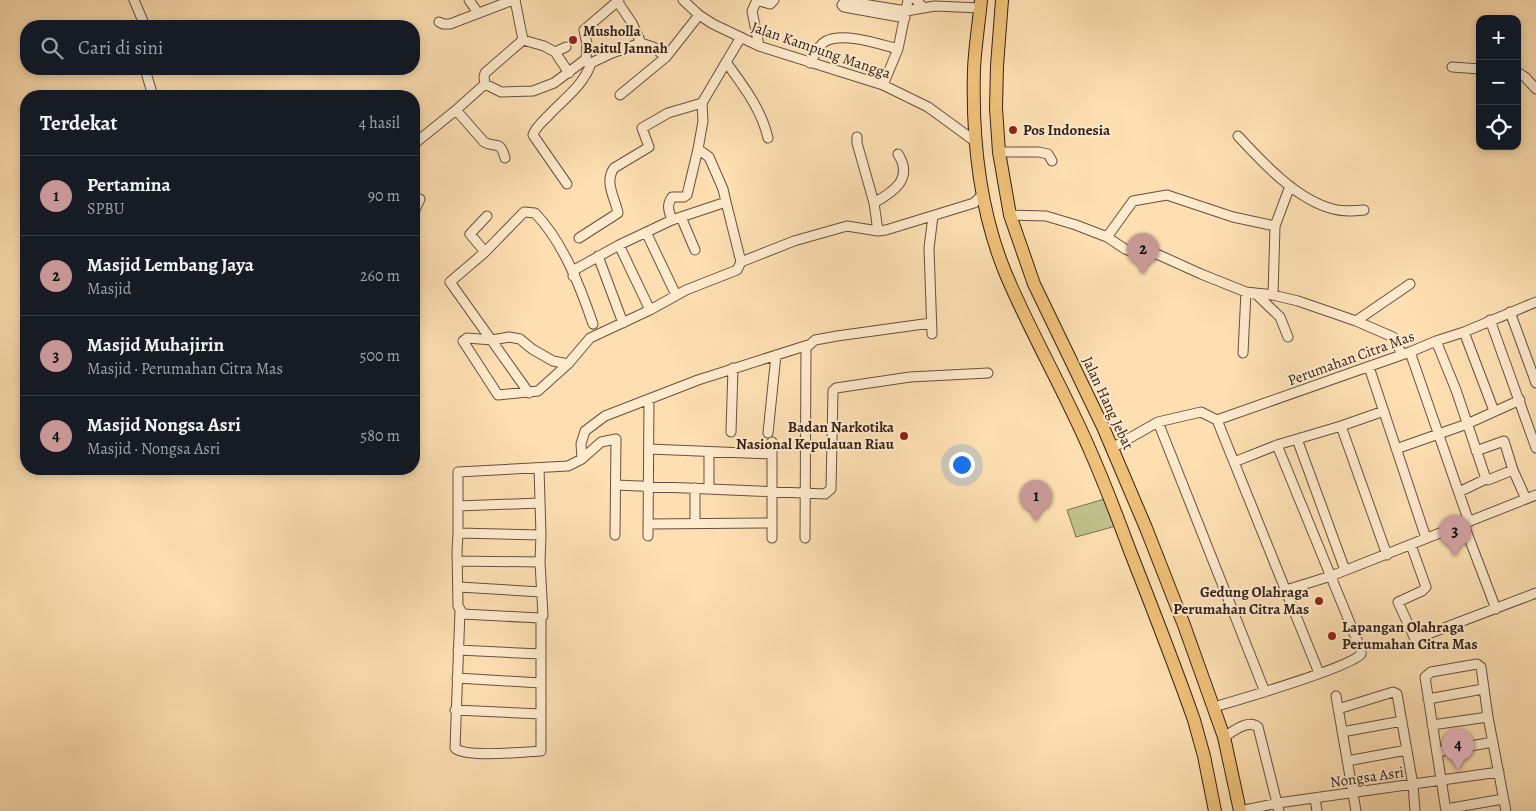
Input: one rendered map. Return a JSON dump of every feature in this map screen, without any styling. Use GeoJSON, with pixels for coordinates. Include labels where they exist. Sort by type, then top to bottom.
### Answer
{"type":"FeatureCollection","features":[{"type":"Feature","properties":{"kind":"highway","name":"Jalan Hang Jebat"},"geometry":{"type":"LineString","coordinates":[[1002,0],[996,108],[999,152],[1010,215],[1034,284],[1112,448],[1146,528],[1224,736],[1240,811]]}},
{"type":"Feature","properties":{"kind":"highway"},"geometry":{"type":"LineString","coordinates":[[981,4],[974,67],[976,142],[982,195],[997,248],[1038,344],[1084,436],[1110,494],[1194,720],[1204,756],[1215,811]]}},
{"type":"Feature","properties":{"kind":"highway"},"geometry":{"type":"LineString","coordinates":[[1015,292],[1034,284]]}},
{"type":"Feature","properties":{"kind":"street"},"geometry":{"type":"LineString","coordinates":[[134,0],[142,20]]}},
{"type":"Feature","properties":{"kind":"street"},"geometry":{"type":"LineString","coordinates":[[469,0],[478,13]]}},
{"type":"Feature","properties":{"kind":"street"},"geometry":{"type":"LineString","coordinates":[[439,22],[448,24],[514,0],[523,40]]}},
{"type":"Feature","properties":{"kind":"street","name":"Jalan Kampung Mangga"},"geometry":{"type":"LineString","coordinates":[[683,0],[699,15],[713,24],[759,46],[883,85],[928,107],[976,142]]}},
{"type":"Feature","properties":{"kind":"street"},"geometry":{"type":"LineString","coordinates":[[759,46],[752,11],[757,0],[770,4],[774,0]]}},
{"type":"Feature","properties":{"kind":"street"},"geometry":{"type":"LineString","coordinates":[[883,85],[898,49],[908,0]]}},
{"type":"Feature","properties":{"kind":"street"},"geometry":{"type":"LineString","coordinates":[[916,0],[924,7]]}},
{"type":"Feature","properties":{"kind":"street"},"geometry":{"type":"LineString","coordinates":[[567,184],[533,135],[549,114],[582,83],[587,74],[587,44],[584,30],[618,1],[632,23],[641,43]]}},
{"type":"Feature","properties":{"kind":"street"},"geometry":{"type":"LineString","coordinates":[[905,14],[845,1],[842,5],[905,14],[924,7],[981,4]]}},
{"type":"Feature","properties":{"kind":"street"},"geometry":{"type":"LineString","coordinates":[[620,95],[666,57],[699,15]]}},
{"type":"Feature","properties":{"kind":"street"},"geometry":{"type":"LineString","coordinates":[[695,250],[668,208],[668,202],[672,197],[684,197],[687,195],[703,121],[702,103],[741,37]]}},
{"type":"Feature","properties":{"kind":"street"},"geometry":{"type":"LineString","coordinates":[[810,63],[821,45],[827,40],[847,37],[898,49]]}},
{"type":"Feature","properties":{"kind":"street"},"geometry":{"type":"LineString","coordinates":[[523,40],[544,46],[555,52],[568,74]]}},
{"type":"Feature","properties":{"kind":"street"},"geometry":{"type":"LineString","coordinates":[[485,84],[485,73],[523,40]]}},
{"type":"Feature","properties":{"kind":"street"},"geometry":{"type":"LineString","coordinates":[[485,84],[501,92],[534,91],[547,87],[588,61],[641,43],[653,47],[666,57]]}},
{"type":"Feature","properties":{"kind":"street"},"geometry":{"type":"LineString","coordinates":[[555,52],[566,47]]}},
{"type":"Feature","properties":{"kind":"street"},"geometry":{"type":"LineString","coordinates":[[726,62],[758,110],[768,138]]}},
{"type":"Feature","properties":{"kind":"street"},"geometry":{"type":"LineString","coordinates":[[1452,66],[1476,68]]}},
{"type":"Feature","properties":{"kind":"street"},"geometry":{"type":"LineString","coordinates":[[1521,74],[1536,89]]}},
{"type":"Feature","properties":{"kind":"street"},"geometry":{"type":"LineString","coordinates":[[147,75],[151,90]]}},
{"type":"Feature","properties":{"kind":"street"},"geometry":{"type":"LineString","coordinates":[[420,139],[485,84]]}},
{"type":"Feature","properties":{"kind":"street"},"geometry":{"type":"LineString","coordinates":[[579,238],[618,213],[610,190],[612,171],[649,147],[642,128],[668,113],[702,103]]}},
{"type":"Feature","properties":{"kind":"street"},"geometry":{"type":"LineString","coordinates":[[456,110],[484,142],[499,146],[506,158]]}},
{"type":"Feature","properties":{"kind":"street"},"geometry":{"type":"LineString","coordinates":[[1238,136],[1290,186],[1315,203],[1344,211],[1364,210]]}},
{"type":"Feature","properties":{"kind":"street"},"geometry":{"type":"LineString","coordinates":[[857,137],[874,203],[878,232]]}},
{"type":"Feature","properties":{"kind":"street"},"geometry":{"type":"LineString","coordinates":[[568,364],[553,361],[532,349],[520,339],[509,337],[492,340],[467,338],[463,342],[498,395],[538,391],[568,364],[590,338],[650,310],[697,285],[734,272],[741,262],[723,188],[709,157],[698,150]]}},
{"type":"Feature","properties":{"kind":"street"},"geometry":{"type":"LineString","coordinates":[[999,152],[1039,152],[1048,154],[1052,161]]}},
{"type":"Feature","properties":{"kind":"street"},"geometry":{"type":"LineString","coordinates":[[874,203],[898,187],[903,169],[902,161],[898,154]]}},
{"type":"Feature","properties":{"kind":"street"},"geometry":{"type":"LineString","coordinates":[[1273,295],[1275,226],[1290,186]]}},
{"type":"Feature","properties":{"kind":"street"},"geometry":{"type":"LineString","coordinates":[[741,262],[794,241],[847,226],[878,232],[974,202],[982,195]]}},
{"type":"Feature","properties":{"kind":"street"},"geometry":{"type":"LineString","coordinates":[[1107,237],[1133,200],[1163,195],[1233,216],[1275,226]]}},
{"type":"Feature","properties":{"kind":"street"},"geometry":{"type":"LineString","coordinates":[[574,276],[576,269],[619,245],[676,218],[726,202]]}},
{"type":"Feature","properties":{"kind":"street"},"geometry":{"type":"LineString","coordinates":[[529,393],[450,282],[485,252],[524,212],[535,213],[561,248],[593,324]]}},
{"type":"Feature","properties":{"kind":"street"},"geometry":{"type":"LineString","coordinates":[[1010,215],[1046,216],[1076,224],[1107,237],[1125,250],[1159,255],[1250,293],[1298,300],[1393,337],[1406,353],[1438,435],[1459,492],[1466,524],[1496,608]]}},
{"type":"Feature","properties":{"kind":"street"},"geometry":{"type":"LineString","coordinates":[[485,252],[470,234],[487,216]]}},
{"type":"Feature","properties":{"kind":"street"},"geometry":{"type":"LineString","coordinates":[[932,334],[929,248],[933,216]]}},
{"type":"Feature","properties":{"kind":"street"},"geometry":{"type":"LineString","coordinates":[[646,232],[676,295]]}},
{"type":"Feature","properties":{"kind":"street"},"geometry":{"type":"LineString","coordinates":[[619,245],[650,310]]}},
{"type":"Feature","properties":{"kind":"street"},"geometry":{"type":"LineString","coordinates":[[598,256],[623,322]]}},
{"type":"Feature","properties":{"kind":"street"},"geometry":{"type":"LineString","coordinates":[[1356,321],[1410,284]]}},
{"type":"Feature","properties":{"kind":"street"},"geometry":{"type":"LineString","coordinates":[[1250,293],[1280,317],[1288,337]]}},
{"type":"Feature","properties":{"kind":"street"},"geometry":{"type":"LineString","coordinates":[[1243,353],[1250,293]]}},
{"type":"Feature","properties":{"kind":"street","name":"Perumahan Citra Mas"},"geometry":{"type":"LineString","coordinates":[[1217,420],[1464,332],[1536,302]]}},
{"type":"Feature","properties":{"kind":"street"},"geometry":{"type":"LineString","coordinates":[[1510,312],[1532,364],[1536,382]]}},
{"type":"Feature","properties":{"kind":"street"},"geometry":{"type":"LineString","coordinates":[[1490,320],[1536,448]]}},
{"type":"Feature","properties":{"kind":"street"},"geometry":{"type":"LineString","coordinates":[[582,459],[580,444],[585,432],[605,416],[733,368],[808,345],[815,340],[931,323]]}},
{"type":"Feature","properties":{"kind":"street"},"geometry":{"type":"LineString","coordinates":[[1464,332],[1494,411]]}},
{"type":"Feature","properties":{"kind":"street"},"geometry":{"type":"LineString","coordinates":[[1436,341],[1456,390],[1486,479]]}},
{"type":"Feature","properties":{"kind":"street"},"geometry":{"type":"LineString","coordinates":[[805,538],[806,348],[808,345]]}},
{"type":"Feature","properties":{"kind":"street"},"geometry":{"type":"LineString","coordinates":[[768,433],[776,355]]}},
{"type":"Feature","properties":{"kind":"street"},"geometry":{"type":"LineString","coordinates":[[1369,367],[1426,538]]}},
{"type":"Feature","properties":{"kind":"street"},"geometry":{"type":"LineString","coordinates":[[731,432],[733,368]]}},
{"type":"Feature","properties":{"kind":"street"},"geometry":{"type":"LineString","coordinates":[[616,486],[825,494],[831,489],[832,407],[836,388],[910,378],[988,374]]}},
{"type":"Feature","properties":{"kind":"street"},"geometry":{"type":"LineString","coordinates":[[648,536],[649,399]]}},
{"type":"Feature","properties":{"kind":"street"},"geometry":{"type":"LineString","coordinates":[[1396,449],[1467,424],[1520,400]]}},
{"type":"Feature","properties":{"kind":"street"},"geometry":{"type":"LineString","coordinates":[[1234,462],[1277,445],[1384,411]]}},
{"type":"Feature","properties":{"kind":"street"},"geometry":{"type":"LineString","coordinates":[[1112,448],[1158,422],[1201,412],[1217,420],[1319,673]]}},
{"type":"Feature","properties":{"kind":"street"},"geometry":{"type":"LineString","coordinates":[[1158,422],[1265,692]]}},
{"type":"Feature","properties":{"kind":"street"},"geometry":{"type":"LineString","coordinates":[[1341,426],[1387,555]]}},
{"type":"Feature","properties":{"kind":"street"},"geometry":{"type":"LineString","coordinates":[[539,468],[540,562],[543,614],[541,617],[541,751],[479,754],[459,752],[455,748],[460,610],[457,561],[458,472],[568,466],[582,459],[601,442],[616,439],[615,535]]}},
{"type":"Feature","properties":{"kind":"street"},"geometry":{"type":"LineString","coordinates":[[1297,440],[1345,570]]}},
{"type":"Feature","properties":{"kind":"street"},"geometry":{"type":"LineString","coordinates":[[1476,451],[1504,441],[1513,470],[1526,499]]}},
{"type":"Feature","properties":{"kind":"street"},"geometry":{"type":"LineString","coordinates":[[772,442],[772,538]]}},
{"type":"Feature","properties":{"kind":"street"},"geometry":{"type":"LineString","coordinates":[[1214,707],[1319,673],[1355,660],[1361,654],[1277,445]]}},
{"type":"Feature","properties":{"kind":"street"},"geometry":{"type":"LineString","coordinates":[[649,449],[772,454]]}},
{"type":"Feature","properties":{"kind":"street"},"geometry":{"type":"LineString","coordinates":[[709,452],[709,489]]}},
{"type":"Feature","properties":{"kind":"street"},"geometry":{"type":"LineString","coordinates":[[1459,492],[1486,479],[1488,480],[1513,470]]}},
{"type":"Feature","properties":{"kind":"street"},"geometry":{"type":"LineString","coordinates":[[695,488],[695,523]]}},
{"type":"Feature","properties":{"kind":"street"},"geometry":{"type":"LineString","coordinates":[[1286,590],[1331,576],[1411,546],[1426,538],[1466,524],[1536,495]]}},
{"type":"Feature","properties":{"kind":"street"},"geometry":{"type":"LineString","coordinates":[[458,506],[540,503]]}},
{"type":"Feature","properties":{"kind":"street"},"geometry":{"type":"LineString","coordinates":[[648,524],[772,523]]}},
{"type":"Feature","properties":{"kind":"street"},"geometry":{"type":"LineString","coordinates":[[458,533],[541,535]]}},
{"type":"Feature","properties":{"kind":"street"},"geometry":{"type":"LineString","coordinates":[[1411,546],[1426,587],[1422,591],[1398,601],[1414,639],[1536,593]]}},
{"type":"Feature","properties":{"kind":"street"},"geometry":{"type":"LineString","coordinates":[[457,561],[540,562]]}},
{"type":"Feature","properties":{"kind":"street"},"geometry":{"type":"LineString","coordinates":[[459,587],[541,592]]}},
{"type":"Feature","properties":{"kind":"street"},"geometry":{"type":"LineString","coordinates":[[460,610],[463,614],[541,617]]}},
{"type":"Feature","properties":{"kind":"street"},"geometry":{"type":"LineString","coordinates":[[458,650],[541,654]]}},
{"type":"Feature","properties":{"kind":"street"},"geometry":{"type":"LineString","coordinates":[[1503,799],[1446,810],[1425,677],[1431,672],[1478,665],[1481,667],[1483,689],[1506,811]]}},
{"type":"Feature","properties":{"kind":"street"},"geometry":{"type":"LineString","coordinates":[[457,678],[541,683]]}},
{"type":"Feature","properties":{"kind":"street"},"geometry":{"type":"LineString","coordinates":[[1428,699],[1483,689]]}},
{"type":"Feature","properties":{"kind":"street"},"geometry":{"type":"LineString","coordinates":[[1338,709],[1393,692],[1397,694],[1413,785],[1415,811]]}},
{"type":"Feature","properties":{"kind":"street"},"geometry":{"type":"LineString","coordinates":[[1336,696],[1356,811]]}},
{"type":"Feature","properties":{"kind":"street"},"geometry":{"type":"LineString","coordinates":[[455,710],[541,714]]}},
{"type":"Feature","properties":{"kind":"street"},"geometry":{"type":"LineString","coordinates":[[1432,725],[1488,717]]}},
{"type":"Feature","properties":{"kind":"street"},"geometry":{"type":"LineString","coordinates":[[1342,732],[1402,721]]}},
{"type":"Feature","properties":{"kind":"street"},"geometry":{"type":"LineString","coordinates":[[1224,736],[1247,724],[1255,724],[1258,727],[1279,807]]}},
{"type":"Feature","properties":{"kind":"street"},"geometry":{"type":"LineString","coordinates":[[1437,752],[1493,742]]}},
{"type":"Feature","properties":{"kind":"street"},"geometry":{"type":"LineString","coordinates":[[1347,761],[1407,750]]}},
{"type":"Feature","properties":{"kind":"street","name":"Nongsa Asri"},"geometry":{"type":"LineString","coordinates":[[1240,811],[1279,807],[1315,799],[1498,772]]}},
{"type":"Feature","properties":{"kind":"street"},"geometry":{"type":"LineString","coordinates":[[1315,799],[1317,811]]}},
{"type":"Feature","properties":{"kind":"green space"},"geometry":{"type":"Polygon","coordinates":[[[1108,498],[1116,526],[1076,537],[1067,510],[1108,498]]]}},
{"type":"Feature","properties":{"kind":"place","name":"Musholla Baitul Jannah"},"geometry":{"type":"Point","coordinates":[573,40]}},
{"type":"Feature","properties":{"kind":"place","name":"Pos Indonesia"},"geometry":{"type":"Point","coordinates":[1013,130]}},
{"type":"Feature","properties":{"kind":"place","name":"Masjid Lembang Jaya"},"geometry":{"type":"Point","coordinates":[1143,274]}},
{"type":"Feature","properties":{"kind":"place","name":"Badan Narkotika Nasional Kepulauan Riau"},"geometry":{"type":"Point","coordinates":[904,436]}},
{"type":"Feature","properties":{"kind":"place","name":"Pertamina"},"geometry":{"type":"Point","coordinates":[1036,521]}},
{"type":"Feature","properties":{"kind":"place","name":"Masjid Muhajirin"},"geometry":{"type":"Point","coordinates":[1455,556]}},
{"type":"Feature","properties":{"kind":"place","name":"Gedung Olahraga Perumahan Citra Mas"},"geometry":{"type":"Point","coordinates":[1319,601]}},
{"type":"Feature","properties":{"kind":"place","name":"Lapangan Olahraga Perumahan Citra Mas"},"geometry":{"type":"Point","coordinates":[1332,636]}},
{"type":"Feature","properties":{"kind":"place","name":"Masjid Nongsa Asri"},"geometry":{"type":"Point","coordinates":[1458,770]}}]}
